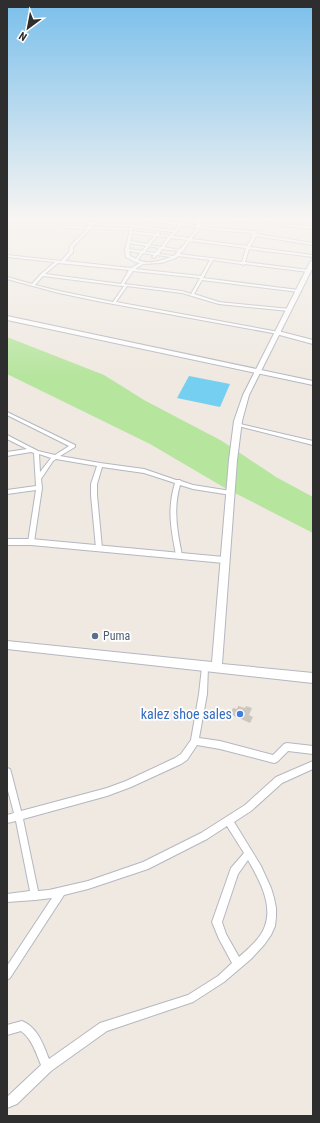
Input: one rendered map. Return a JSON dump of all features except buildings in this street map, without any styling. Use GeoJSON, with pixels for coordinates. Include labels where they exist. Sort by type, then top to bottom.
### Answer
{"type":"FeatureCollection","features":[{"type":"Feature","properties":{"kind":"main road"},"geometry":{"type":"LineString","coordinates":[[217,668],[224,560],[236,424],[246,395],[308,272]]}},
{"type":"Feature","properties":{"kind":"main road"},"geometry":{"type":"LineString","coordinates":[[7,645],[313,678]]}},
{"type":"Feature","properties":{"kind":"street"},"geometry":{"type":"LineString","coordinates":[[33,285],[46,272]]}},
{"type":"Feature","properties":{"kind":"street"},"geometry":{"type":"LineString","coordinates":[[114,303],[130,272]]}},
{"type":"Feature","properties":{"kind":"street"},"geometry":{"type":"LineString","coordinates":[[158,272],[299,291]]}},
{"type":"Feature","properties":{"kind":"street"},"geometry":{"type":"LineString","coordinates":[[192,295],[204,272]]}},
{"type":"Feature","properties":{"kind":"street"},"geometry":{"type":"LineString","coordinates":[[42,275],[192,295],[219,303],[289,310]]}},
{"type":"Feature","properties":{"kind":"street"},"geometry":{"type":"LineString","coordinates":[[7,278],[114,303],[278,333],[313,342]]}},
{"type":"Feature","properties":{"kind":"street"},"geometry":{"type":"LineString","coordinates":[[7,318],[313,383]]}},
{"type":"Feature","properties":{"kind":"street"},"geometry":{"type":"LineString","coordinates":[[7,413],[73,446],[54,457],[45,467],[38,479]]}},
{"type":"Feature","properties":{"kind":"street"},"geometry":{"type":"LineString","coordinates":[[236,424],[313,443]]}},
{"type":"Feature","properties":{"kind":"street"},"geometry":{"type":"LineString","coordinates":[[7,437],[34,451],[54,457],[144,471],[200,488],[230,493]]}},
{"type":"Feature","properties":{"kind":"street"},"geometry":{"type":"LineString","coordinates":[[7,454],[34,451]]}},
{"type":"Feature","properties":{"kind":"street"},"geometry":{"type":"LineString","coordinates":[[31,542],[38,488],[34,451]]}},
{"type":"Feature","properties":{"kind":"street"},"geometry":{"type":"LineString","coordinates":[[99,548],[94,484],[100,465]]}},
{"type":"Feature","properties":{"kind":"street"},"geometry":{"type":"LineString","coordinates":[[178,481],[174,494],[171,514],[179,555]]}},
{"type":"Feature","properties":{"kind":"street"},"geometry":{"type":"LineString","coordinates":[[7,492],[38,488]]}},
{"type":"Feature","properties":{"kind":"street"},"geometry":{"type":"LineString","coordinates":[[7,542],[31,542],[224,560]]}},
{"type":"Feature","properties":{"kind":"street"},"geometry":{"type":"LineString","coordinates":[[7,819],[19,817],[128,784],[184,757],[195,741],[203,694],[205,667]]}},
{"type":"Feature","properties":{"kind":"street"},"geometry":{"type":"LineString","coordinates":[[195,741],[220,745],[274,759],[287,747],[313,750]]}},
{"type":"Feature","properties":{"kind":"street"},"geometry":{"type":"LineString","coordinates":[[7,898],[61,892],[88,885],[145,866],[204,836],[248,808],[279,780],[313,765]]}},
{"type":"Feature","properties":{"kind":"street"},"geometry":{"type":"LineString","coordinates":[[7,772],[19,817],[34,896]]}},
{"type":"Feature","properties":{"kind":"street"},"geometry":{"type":"LineString","coordinates":[[7,1103],[13,1100],[47,1067],[104,1026],[190,999],[221,979],[254,950],[264,937],[272,916],[267,889],[260,871],[242,839],[228,821]]}},
{"type":"Feature","properties":{"kind":"street"},"geometry":{"type":"LineString","coordinates":[[238,964],[222,936],[217,922],[234,871],[249,853]]}},
{"type":"Feature","properties":{"kind":"street"},"geometry":{"type":"LineString","coordinates":[[7,975],[61,892]]}},
{"type":"Feature","properties":{"kind":"street"},"geometry":{"type":"LineString","coordinates":[[7,1030],[22,1026],[28,1029],[47,1067]]}},
{"type":"Feature","properties":{"kind":"green space"},"geometry":{"type":"Polygon","coordinates":[[[7,337],[104,375],[144,400],[222,441],[276,477],[313,497],[313,533],[225,488],[150,444],[7,374],[7,337]]]}},
{"type":"Feature","properties":{"kind":"water"},"geometry":{"type":"Polygon","coordinates":[[[189,376],[230,384],[220,407],[177,398],[189,376]]]}},
{"type":"Feature","properties":{"kind":"place","name":"Puma"},"geometry":{"type":"Point","coordinates":[95,636]}},
{"type":"Feature","properties":{"kind":"place","name":"kalez shoe sales"},"geometry":{"type":"Point","coordinates":[240,714]}}]}
